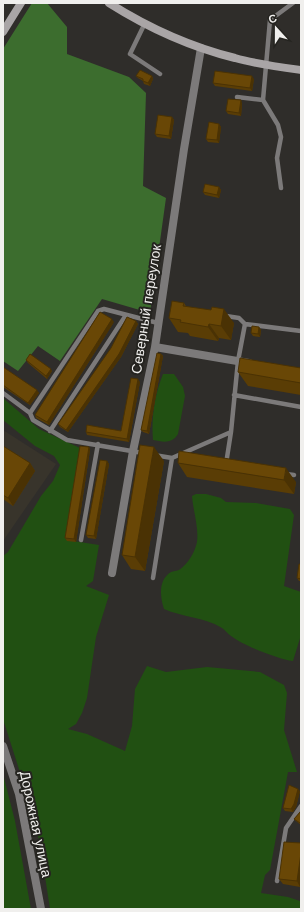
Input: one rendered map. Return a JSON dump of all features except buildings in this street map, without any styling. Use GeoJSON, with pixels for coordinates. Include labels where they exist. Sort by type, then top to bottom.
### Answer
{"type":"FeatureCollection","features":[{"type":"Feature","properties":{"kind":"main road"},"geometry":{"type":"LineString","coordinates":[[3,32],[21,3]]}},
{"type":"Feature","properties":{"kind":"main road"},"geometry":{"type":"LineString","coordinates":[[109,3],[145,23],[201,48],[234,58],[266,65],[301,70]]}},
{"type":"Feature","properties":{"kind":"street","name":"Северный переулок"},"geometry":{"type":"LineString","coordinates":[[112,573],[133,451],[155,347],[158,323],[164,307],[184,149],[201,48]]}},
{"type":"Feature","properties":{"kind":"street"},"geometry":{"type":"LineString","coordinates":[[155,347],[259,364]]}},
{"type":"Feature","properties":{"kind":"street","name":"Дорожная улица"},"geometry":{"type":"LineString","coordinates":[[3,746],[19,794],[41,909]]}},
{"type":"Feature","properties":{"kind":"lane"},"geometry":{"type":"LineString","coordinates":[[281,188],[277,158],[281,137],[278,124],[263,100],[270,20],[293,3]]}},
{"type":"Feature","properties":{"kind":"lane"},"geometry":{"type":"LineString","coordinates":[[145,23],[130,54],[160,74]]}},
{"type":"Feature","properties":{"kind":"lane"},"geometry":{"type":"LineString","coordinates":[[237,96],[263,100]]}},
{"type":"Feature","properties":{"kind":"lane"},"geometry":{"type":"LineString","coordinates":[[30,413],[98,311],[104,309],[158,323]]}},
{"type":"Feature","properties":{"kind":"lane"},"geometry":{"type":"LineString","coordinates":[[50,431],[126,315]]}},
{"type":"Feature","properties":{"kind":"lane"},"geometry":{"type":"LineString","coordinates":[[223,316],[239,318],[245,324],[301,331]]}},
{"type":"Feature","properties":{"kind":"lane"},"geometry":{"type":"LineString","coordinates":[[226,466],[238,361],[245,324]]}},
{"type":"Feature","properties":{"kind":"lane"},"geometry":{"type":"LineString","coordinates":[[3,393],[30,413],[33,420],[67,440],[98,444],[179,459]]}},
{"type":"Feature","properties":{"kind":"lane"},"geometry":{"type":"LineString","coordinates":[[234,395],[301,407]]}},
{"type":"Feature","properties":{"kind":"lane"},"geometry":{"type":"LineString","coordinates":[[172,458],[231,432]]}},
{"type":"Feature","properties":{"kind":"lane"},"geometry":{"type":"LineString","coordinates":[[81,540],[98,444]]}},
{"type":"Feature","properties":{"kind":"lane"},"geometry":{"type":"LineString","coordinates":[[153,578],[172,458]]}},
{"type":"Feature","properties":{"kind":"lane"},"geometry":{"type":"LineString","coordinates":[[218,465],[234,467]]}},
{"type":"Feature","properties":{"kind":"lane"},"geometry":{"type":"LineString","coordinates":[[279,473],[294,475]]}},
{"type":"Feature","properties":{"kind":"lane"},"geometry":{"type":"LineString","coordinates":[[276,881],[286,828],[301,806]]}},
{"type":"Feature","properties":{"kind":"lane"},"geometry":{"type":"LineString","coordinates":[[282,843],[288,844]]}},
{"type":"Feature","properties":{"kind":"shaded area"},"geometry":{"type":"Polygon","coordinates":[[[3,430],[56,464],[3,541],[3,430]]]}},
{"type":"Feature","properties":{"kind":"green space"},"geometry":{"type":"Polygon","coordinates":[[[32,3],[47,3],[67,27],[67,54],[129,77],[146,93],[143,186],[166,198],[150,313],[102,299],[60,361],[38,346],[18,371],[3,361],[3,49],[32,3]]]}},
{"type":"Feature","properties":{"kind":"green space"},"geometry":{"type":"Polygon","coordinates":[[[163,374],[174,374],[183,387],[185,396],[178,434],[170,441],[164,442],[153,440],[154,406],[163,374]]]}},
{"type":"Feature","properties":{"kind":"green space"},"geometry":{"type":"Polygon","coordinates":[[[3,398],[39,429],[80,448],[67,540],[99,545],[93,581],[86,586],[109,595],[96,637],[87,698],[82,713],[76,724],[68,729],[87,734],[125,751],[132,726],[135,689],[147,666],[166,672],[207,667],[260,672],[284,685],[287,693],[284,730],[297,772],[288,772],[270,870],[265,875],[261,893],[288,897],[300,901],[301,909],[50,909],[40,844],[25,788],[3,719],[3,556],[8,552],[41,496],[53,481],[60,465],[54,456],[35,446],[3,420],[3,398]]]}},
{"type":"Feature","properties":{"kind":"green space"},"geometry":{"type":"Polygon","coordinates":[[[196,494],[206,494],[221,498],[226,502],[256,503],[290,509],[294,515],[284,586],[301,592],[301,635],[293,661],[279,658],[252,648],[237,640],[215,624],[164,609],[161,589],[164,579],[171,572],[179,570],[191,558],[196,546],[197,531],[192,496],[196,494]]]}},
{"type":"Feature","properties":{"kind":"green space"},"geometry":{"type":"Polygon","coordinates":[[[3,774],[15,821],[31,909],[3,909],[3,774]]]}}]}
